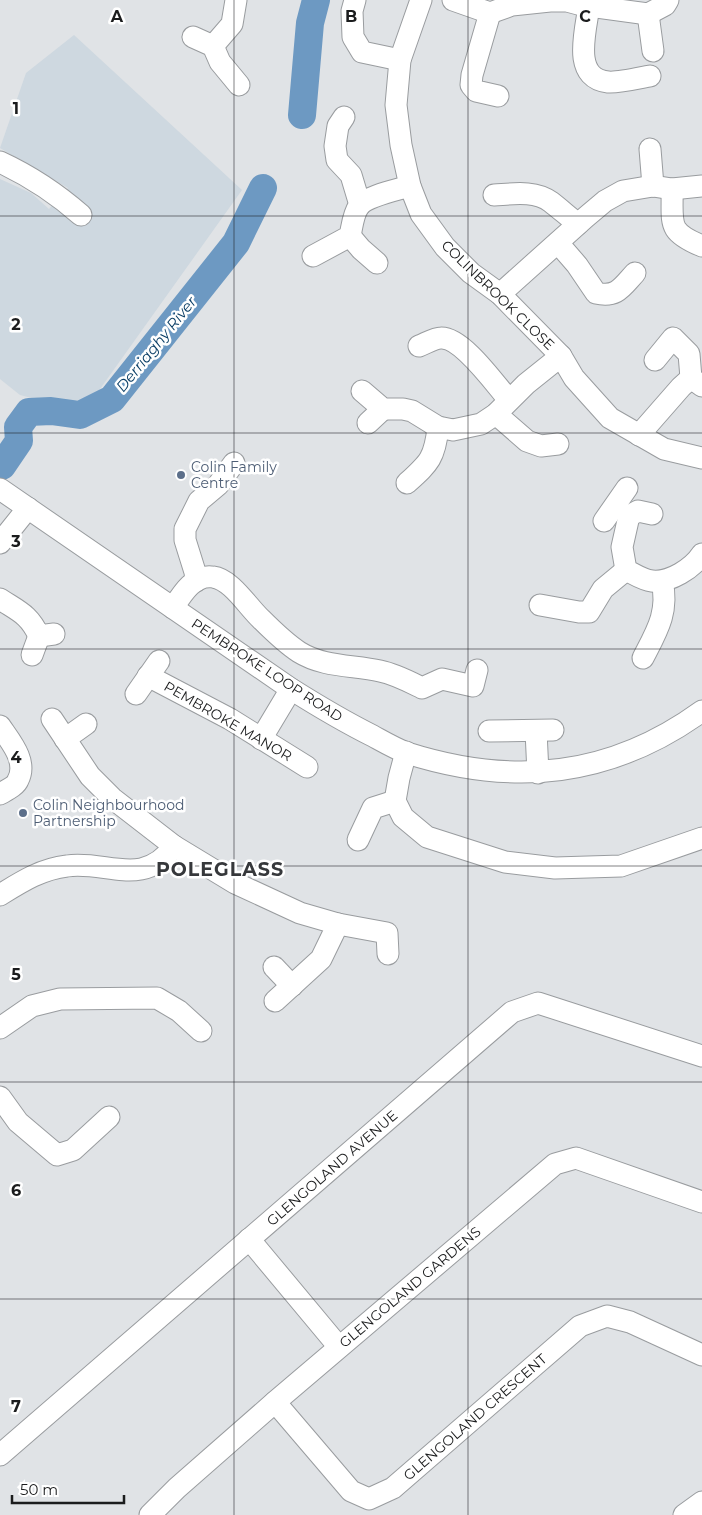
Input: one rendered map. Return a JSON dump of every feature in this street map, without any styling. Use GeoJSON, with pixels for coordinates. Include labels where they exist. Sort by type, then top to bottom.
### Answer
{"type":"FeatureCollection","features":[{"type":"Feature","properties":{"kind":"street"},"geometry":{"type":"LineString","coordinates":[[213,46],[232,24],[236,0]]}},
{"type":"Feature","properties":{"kind":"street"},"geometry":{"type":"LineString","coordinates":[[355,0],[352,11],[352,37],[362,52],[400,60]]}},
{"type":"Feature","properties":{"kind":"street","name":"COLINBROOK CLOSE"},"geometry":{"type":"LineString","coordinates":[[421,0],[400,60],[396,105],[401,145],[410,186],[421,214],[445,247],[471,273],[500,294],[561,356],[574,378],[610,418],[664,449],[702,458]]}},
{"type":"Feature","properties":{"kind":"street"},"geometry":{"type":"LineString","coordinates":[[453,0],[490,13],[512,3],[550,1],[648,14],[665,5],[668,0]]}},
{"type":"Feature","properties":{"kind":"street"},"geometry":{"type":"LineString","coordinates":[[589,6],[583,51],[585,66],[595,78],[608,82],[650,76]]}},
{"type":"Feature","properties":{"kind":"street"},"geometry":{"type":"LineString","coordinates":[[490,13],[472,75],[471,85],[476,91],[498,96]]}},
{"type":"Feature","properties":{"kind":"street"},"geometry":{"type":"LineString","coordinates":[[648,14],[653,51]]}},
{"type":"Feature","properties":{"kind":"street"},"geometry":{"type":"LineString","coordinates":[[194,37],[213,46],[220,62],[239,85]]}},
{"type":"Feature","properties":{"kind":"street"},"geometry":{"type":"LineString","coordinates":[[344,117],[338,126],[335,146],[337,160],[351,175],[360,205]]}},
{"type":"Feature","properties":{"kind":"street"},"geometry":{"type":"LineString","coordinates":[[650,149],[674,227],[681,236],[702,246]]}},
{"type":"Feature","properties":{"kind":"street"},"geometry":{"type":"LineString","coordinates":[[0,162],[21,172],[61,197],[81,215]]}},
{"type":"Feature","properties":{"kind":"street"},"geometry":{"type":"LineString","coordinates":[[313,256],[350,236],[356,212],[360,205],[367,200],[410,186]]}},
{"type":"Feature","properties":{"kind":"street"},"geometry":{"type":"LineString","coordinates":[[500,294],[605,201],[623,191],[662,187],[702,186]]}},
{"type":"Feature","properties":{"kind":"street"},"geometry":{"type":"LineString","coordinates":[[494,195],[525,194],[542,196],[578,224]]}},
{"type":"Feature","properties":{"kind":"street"},"geometry":{"type":"LineString","coordinates":[[350,236],[377,263]]}},
{"type":"Feature","properties":{"kind":"street"},"geometry":{"type":"LineString","coordinates":[[558,243],[577,265],[596,293],[606,296],[616,293],[635,273]]}},
{"type":"Feature","properties":{"kind":"street"},"geometry":{"type":"LineString","coordinates":[[419,346],[440,338],[452,340],[462,346],[528,441],[542,446],[558,444]]}},
{"type":"Feature","properties":{"kind":"street"},"geometry":{"type":"LineString","coordinates":[[639,436],[681,386],[696,382],[689,354],[673,338],[655,360]]}},
{"type":"Feature","properties":{"kind":"street"},"geometry":{"type":"LineString","coordinates":[[362,391],[375,416],[402,409],[412,411],[438,427],[453,430],[481,424],[561,356]]}},
{"type":"Feature","properties":{"kind":"street"},"geometry":{"type":"LineString","coordinates":[[407,483],[427,465],[436,447],[438,427]]}},
{"type":"Feature","properties":{"kind":"street"},"geometry":{"type":"LineString","coordinates":[[196,581],[185,540],[185,528],[198,500],[218,485],[234,463]]}},
{"type":"Feature","properties":{"kind":"street","name":"PEMBROKE LOOP ROAD"},"geometry":{"type":"LineString","coordinates":[[0,489],[291,689],[322,708],[406,752],[445,763],[473,768],[504,772],[538,773],[588,765],[614,758],[656,740],[702,711]]}},
{"type":"Feature","properties":{"kind":"street"},"geometry":{"type":"LineString","coordinates":[[626,570],[619,507],[652,514]]}},
{"type":"Feature","properties":{"kind":"street"},"geometry":{"type":"LineString","coordinates":[[0,543],[28,508]]}},
{"type":"Feature","properties":{"kind":"street"},"geometry":{"type":"LineString","coordinates":[[626,570],[651,581],[662,580],[691,567],[702,554]]}},
{"type":"Feature","properties":{"kind":"street"},"geometry":{"type":"LineString","coordinates":[[540,605],[579,612],[590,612],[603,588],[626,570]]}},
{"type":"Feature","properties":{"kind":"street"},"geometry":{"type":"LineString","coordinates":[[172,608],[185,591],[196,581],[213,577],[223,580],[234,589],[279,636],[298,651],[315,660],[381,671],[400,677],[422,688],[442,679],[473,686],[477,670]]}},
{"type":"Feature","properties":{"kind":"street"},"geometry":{"type":"LineString","coordinates":[[643,658],[646,634],[662,619],[665,594],[662,580]]}},
{"type":"Feature","properties":{"kind":"street"},"geometry":{"type":"LineString","coordinates":[[0,599],[24,614],[34,626],[42,642]]}},
{"type":"Feature","properties":{"kind":"street","name":"PEMBROKE MANOR"},"geometry":{"type":"LineString","coordinates":[[136,694],[154,668],[230,719],[307,767]]}},
{"type":"Feature","properties":{"kind":"street"},"geometry":{"type":"LineString","coordinates":[[262,739],[291,689]]}},
{"type":"Feature","properties":{"kind":"street"},"geometry":{"type":"LineString","coordinates":[[52,719],[90,776],[112,798],[174,846],[235,883],[300,913],[338,924],[387,933],[388,954]]}},
{"type":"Feature","properties":{"kind":"street"},"geometry":{"type":"LineString","coordinates":[[65,739],[86,724]]}},
{"type":"Feature","properties":{"kind":"street"},"geometry":{"type":"LineString","coordinates":[[0,726],[16,750],[22,768],[18,781],[0,794]]}},
{"type":"Feature","properties":{"kind":"street"},"geometry":{"type":"LineString","coordinates":[[489,731],[545,730],[538,773]]}},
{"type":"Feature","properties":{"kind":"street"},"geometry":{"type":"LineString","coordinates":[[406,752],[395,801],[403,817],[427,837],[505,862],[555,868],[621,866],[701,842]]}},
{"type":"Feature","properties":{"kind":"street"},"geometry":{"type":"LineString","coordinates":[[358,840],[373,808],[395,801]]}},
{"type":"Feature","properties":{"kind":"street"},"geometry":{"type":"LineString","coordinates":[[0,896],[24,880],[54,868],[87,866],[125,871],[140,869],[153,865],[170,852],[174,846]]}},
{"type":"Feature","properties":{"kind":"street"},"geometry":{"type":"LineString","coordinates":[[275,1001],[321,960],[338,924]]}},
{"type":"Feature","properties":{"kind":"street"},"geometry":{"type":"LineString","coordinates":[[274,967],[292,986]]}},
{"type":"Feature","properties":{"kind":"street"},"geometry":{"type":"LineString","coordinates":[[0,1028],[32,1006],[97,989],[157,998],[179,1011],[201,1030]]}},
{"type":"Feature","properties":{"kind":"street","name":"GLENGOLAND AVENUE"},"geometry":{"type":"LineString","coordinates":[[0,1455],[512,1012],[538,1003],[702,1056]]}},
{"type":"Feature","properties":{"kind":"street"},"geometry":{"type":"LineString","coordinates":[[0,1097],[18,1122],[57,1155],[73,1150],[109,1116]]}},
{"type":"Feature","properties":{"kind":"street","name":"GLENGOLAND GARDENS"},"geometry":{"type":"LineString","coordinates":[[150,1515],[177,1488],[275,1402],[555,1164],[576,1158],[702,1202]]}},
{"type":"Feature","properties":{"kind":"street"},"geometry":{"type":"LineString","coordinates":[[249,1239],[339,1347]]}},
{"type":"Feature","properties":{"kind":"street","name":"GLENGOLAND CRESCENT"},"geometry":{"type":"LineString","coordinates":[[275,1402],[351,1491],[369,1499],[393,1488],[580,1326],[607,1316],[630,1322],[702,1355]]}},
{"type":"Feature","properties":{"kind":"street"},"geometry":{"type":"LineString","coordinates":[[684,1515],[702,1502]]}},
{"type":"Feature","properties":{"kind":"shaded area"},"geometry":{"type":"Polygon","coordinates":[[[74,35],[242,190],[95,396],[58,405],[20,395],[0,379],[0,179],[31,193],[49,209],[68,188],[0,148],[26,73],[74,35]]]}},
{"type":"Feature","properties":{"kind":"waterway","name":"Derriaghy River"},"geometry":{"type":"LineString","coordinates":[[302,115],[310,23],[316,0]]}},
{"type":"Feature","properties":{"kind":"waterway","name":"Derriaghy River"},"geometry":{"type":"LineString","coordinates":[[2,466],[19,441],[18,427],[29,412],[51,411],[80,415],[112,399],[236,243],[263,188]]}},
{"type":"Feature","properties":{"kind":"place","name":"Colin Family Centre"},"geometry":{"type":"Point","coordinates":[181,475]}},
{"type":"Feature","properties":{"kind":"place","name":"Colin Neighbourhood Partnership"},"geometry":{"type":"Point","coordinates":[23,813]}},
{"type":"Feature","properties":{"kind":"district","name":"POLEGLASS"},"geometry":{"type":"Point","coordinates":[220,869]}}]}
